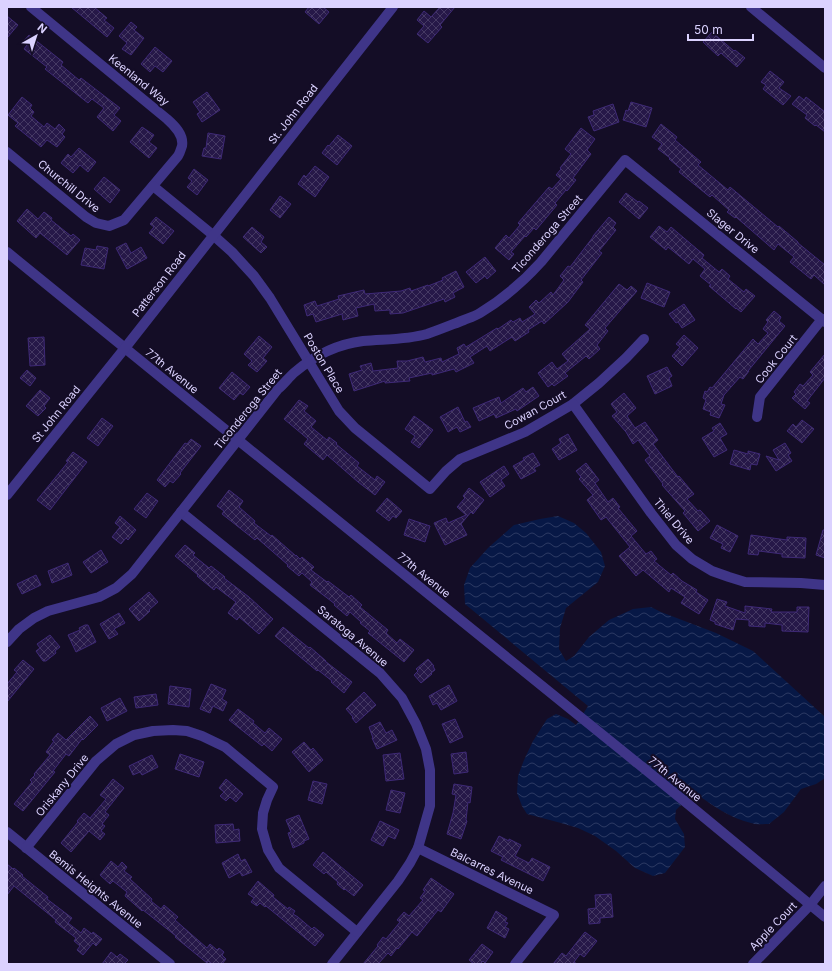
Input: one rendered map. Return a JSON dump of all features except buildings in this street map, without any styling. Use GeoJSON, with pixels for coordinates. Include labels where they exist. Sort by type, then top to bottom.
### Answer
{"type":"FeatureCollection","features":[{"type":"Feature","properties":{"kind":"street","name":"Keenland Way"},"geometry":{"type":"LineString","coordinates":[[31,7],[176,127],[181,135],[182,146],[178,156],[153,186]]}},
{"type":"Feature","properties":{"kind":"street","name":"St. John Road"},"geometry":{"type":"LineString","coordinates":[[213,235],[393,7]]}},
{"type":"Feature","properties":{"kind":"street"},"geometry":{"type":"LineString","coordinates":[[751,7],[825,68]]}},
{"type":"Feature","properties":{"kind":"street","name":"Churchill Drive"},"geometry":{"type":"LineString","coordinates":[[7,152],[86,217],[96,223],[109,226],[124,220],[153,186]]}},
{"type":"Feature","properties":{"kind":"street","name":"Slager Drive"},"geometry":{"type":"LineString","coordinates":[[625,160],[824,320]]}},
{"type":"Feature","properties":{"kind":"street","name":"Ticonderoga Street"},"geometry":{"type":"LineString","coordinates":[[7,642],[19,629],[34,618],[48,611],[99,597],[116,588],[132,574],[278,389],[308,361],[325,352],[344,345],[362,341],[403,338],[425,334],[449,326],[485,310],[503,298],[527,278],[625,160]]}},
{"type":"Feature","properties":{"kind":"street","name":"Poston Place"},"geometry":{"type":"LineString","coordinates":[[153,186],[213,235],[232,252],[254,276],[270,298],[339,411],[355,428],[430,489]]}},
{"type":"Feature","properties":{"kind":"street","name":"Patterson Road"},"geometry":{"type":"LineString","coordinates":[[125,348],[213,235]]}},
{"type":"Feature","properties":{"kind":"street","name":"77th Avenue"},"geometry":{"type":"LineString","coordinates":[[7,252],[688,804],[825,917]]}},
{"type":"Feature","properties":{"kind":"street","name":"Cook Court"},"geometry":{"type":"LineString","coordinates":[[757,417],[760,397],[824,320]]}},
{"type":"Feature","properties":{"kind":"street","name":"Cowan Court"},"geometry":{"type":"LineString","coordinates":[[430,489],[446,471],[460,459],[525,432],[573,404],[599,383],[644,339]]}},
{"type":"Feature","properties":{"kind":"street","name":"St John Road"},"geometry":{"type":"LineString","coordinates":[[7,495],[125,348]]}},
{"type":"Feature","properties":{"kind":"street","name":"Thiel Drive"},"geometry":{"type":"LineString","coordinates":[[573,404],[651,513],[676,545],[692,559],[712,571],[745,582],[825,585]]}},
{"type":"Feature","properties":{"kind":"street","name":"Saratoga Avenue"},"geometry":{"type":"LineString","coordinates":[[181,512],[380,673],[402,698],[416,724],[426,749],[430,770],[430,806],[418,848],[398,880],[332,964]]}},
{"type":"Feature","properties":{"kind":"street","name":"Oriskany Drive"},"geometry":{"type":"LineString","coordinates":[[26,848],[96,761],[116,744],[134,735],[153,731],[187,731],[202,736],[225,747],[274,787],[267,800],[263,813],[262,829],[268,850],[279,868],[356,932]]}},
{"type":"Feature","properties":{"kind":"street","name":"Bemis Heights Avenue"},"geometry":{"type":"LineString","coordinates":[[7,832],[170,964]]}},
{"type":"Feature","properties":{"kind":"street","name":"Balcarres Avenue"},"geometry":{"type":"LineString","coordinates":[[418,848],[554,915],[515,964]]}},
{"type":"Feature","properties":{"kind":"street","name":"Apple Court"},"geometry":{"type":"LineString","coordinates":[[753,964],[810,905],[825,886]]}},
{"type":"Feature","properties":{"kind":"water"},"geometry":{"type":"Polygon","coordinates":[[[558,516],[574,523],[586,533],[601,552],[605,566],[598,582],[566,608],[560,628],[559,649],[566,661],[574,656],[589,637],[609,620],[633,609],[651,607],[716,633],[753,651],[825,717],[825,778],[816,784],[801,789],[784,812],[769,824],[753,824],[743,821],[695,793],[676,810],[675,819],[684,834],[685,847],[665,873],[653,876],[635,868],[616,851],[595,836],[578,828],[527,814],[517,793],[518,776],[533,741],[547,719],[556,714],[568,719],[576,725],[588,706],[465,604],[464,585],[470,568],[488,548],[514,525],[558,516]]]}}]}
